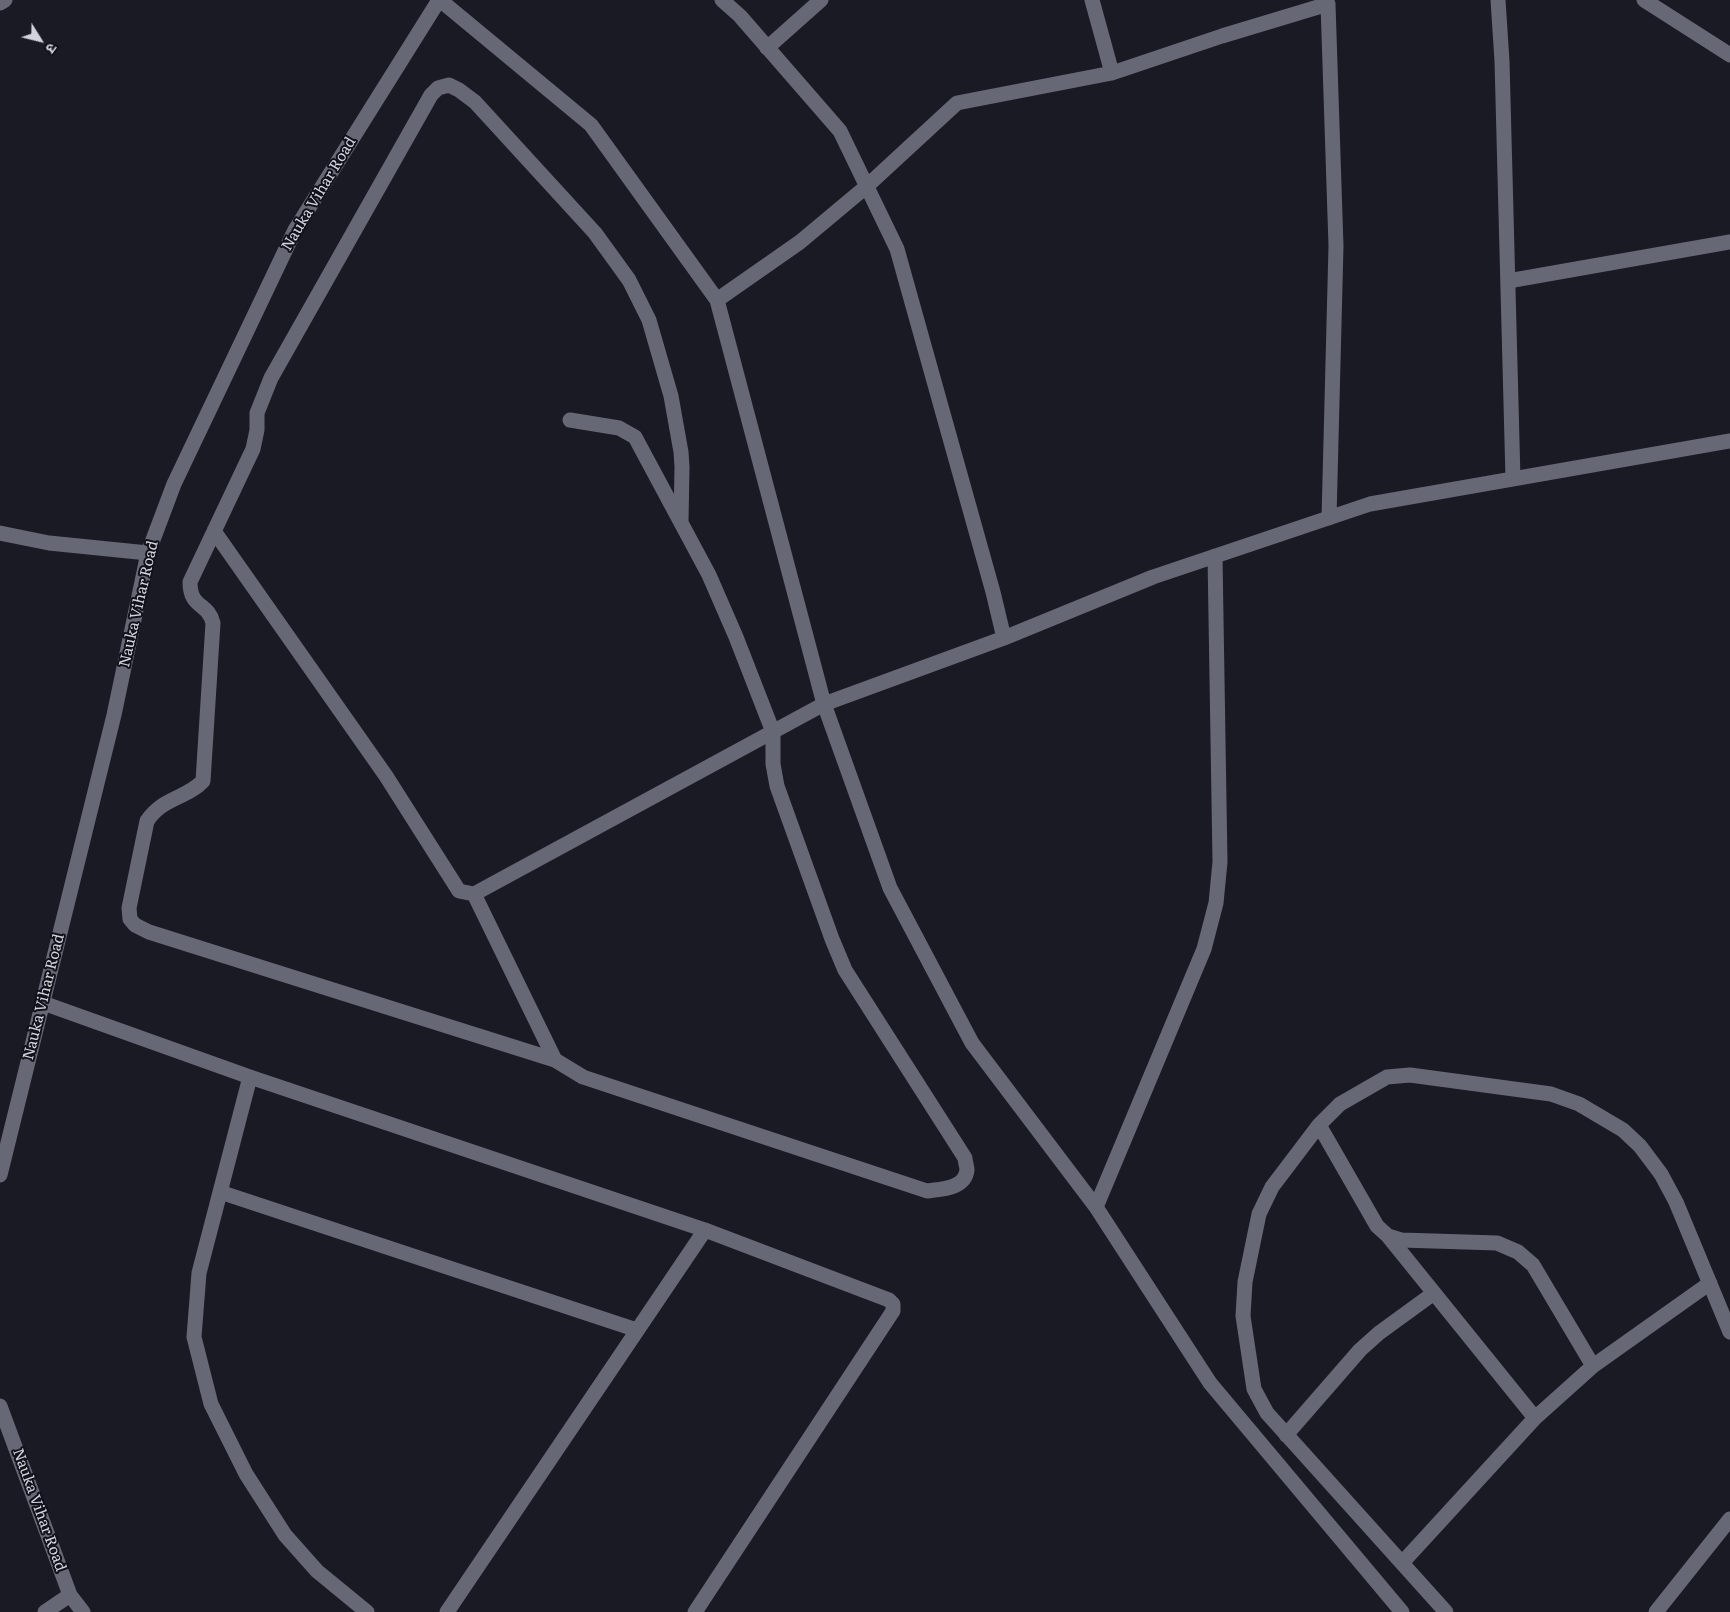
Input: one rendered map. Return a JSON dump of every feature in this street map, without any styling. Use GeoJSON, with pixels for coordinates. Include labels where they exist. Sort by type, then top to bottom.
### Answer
{"type":"FeatureCollection","features":[{"type":"Feature","properties":{"kind":"street"},"geometry":{"type":"LineString","coordinates":[[0,3],[5,0]]}},
{"type":"Feature","properties":{"kind":"street"},"geometry":{"type":"LineString","coordinates":[[440,0],[591,125],[717,300],[824,704],[890,888],[972,1044],[1096,1207],[1210,1383],[1402,1612]]}},
{"type":"Feature","properties":{"kind":"street","name":"Nauka Vihar Road"},"geometry":{"type":"LineString","coordinates":[[0,1175],[114,715],[148,553],[174,484],[295,230],[440,0]]}},
{"type":"Feature","properties":{"kind":"street"},"geometry":{"type":"LineString","coordinates":[[722,0],[740,16],[840,131],[897,249],[993,592],[1004,638]]}},
{"type":"Feature","properties":{"kind":"street"},"geometry":{"type":"LineString","coordinates":[[766,48],[821,0]]}},
{"type":"Feature","properties":{"kind":"street"},"geometry":{"type":"LineString","coordinates":[[1092,0],[1112,72]]}},
{"type":"Feature","properties":{"kind":"street"},"geometry":{"type":"LineString","coordinates":[[1498,0],[1502,61],[1513,479]]}},
{"type":"Feature","properties":{"kind":"street"},"geometry":{"type":"LineString","coordinates":[[1644,0],[1730,54]]}},
{"type":"Feature","properties":{"kind":"street"},"geometry":{"type":"LineString","coordinates":[[717,300],[800,242],[866,186],[957,103],[1112,72],[1328,2],[1336,246],[1329,518]]}},
{"type":"Feature","properties":{"kind":"street"},"geometry":{"type":"LineString","coordinates":[[570,420],[619,428],[635,437],[680,522],[713,584],[773,732],[773,764],[776,786],[845,970],[964,1158],[967,1170],[962,1181],[952,1187],[927,1192],[583,1077],[555,1060],[149,932],[130,919],[129,908],[148,820],[153,812],[164,803],[197,787],[203,781],[213,623],[211,615],[194,600],[190,593],[190,582],[253,449],[257,430],[257,413],[271,378],[431,95],[438,88],[449,85],[475,102],[594,232],[629,280],[649,320],[671,396],[682,467],[680,522]]}},
{"type":"Feature","properties":{"kind":"street"},"geometry":{"type":"LineString","coordinates":[[1508,281],[1730,242]]}},
{"type":"Feature","properties":{"kind":"street"},"geometry":{"type":"LineString","coordinates":[[214,531],[386,776],[459,891],[474,894],[824,704],[1004,638],[1153,577],[1370,504],[1730,441]]}},
{"type":"Feature","properties":{"kind":"street"},"geometry":{"type":"LineString","coordinates":[[0,533],[49,543],[148,553]]}},
{"type":"Feature","properties":{"kind":"street"},"geometry":{"type":"LineString","coordinates":[[1096,1207],[1204,949],[1216,903],[1220,862],[1215,556]]}},
{"type":"Feature","properties":{"kind":"street"},"geometry":{"type":"LineString","coordinates":[[474,894],[555,1060]]}},
{"type":"Feature","properties":{"kind":"street"},"geometry":{"type":"LineString","coordinates":[[43,1003],[250,1077],[704,1230],[889,1300],[893,1304],[893,1311],[695,1612]]}},
{"type":"Feature","properties":{"kind":"street"},"geometry":{"type":"LineString","coordinates":[[1446,1612],[1267,1413],[1254,1389],[1243,1316],[1245,1282],[1259,1214],[1272,1187],[1319,1125],[1340,1104],[1388,1077],[1410,1074],[1551,1094],[1579,1104],[1623,1130],[1645,1153],[1661,1174],[1676,1202],[1730,1332]]}},
{"type":"Feature","properties":{"kind":"street"},"geometry":{"type":"LineString","coordinates":[[250,1077],[199,1273],[194,1337],[211,1404],[246,1474],[285,1535],[317,1571],[367,1612]]}},
{"type":"Feature","properties":{"kind":"street"},"geometry":{"type":"LineString","coordinates":[[1319,1125],[1377,1226],[1388,1236],[1535,1418]]}},
{"type":"Feature","properties":{"kind":"street"},"geometry":{"type":"LineString","coordinates":[[220,1192],[637,1330]]}},
{"type":"Feature","properties":{"kind":"street"},"geometry":{"type":"LineString","coordinates":[[447,1612],[704,1230]]}},
{"type":"Feature","properties":{"kind":"street"},"geometry":{"type":"LineString","coordinates":[[1388,1236],[1401,1240],[1497,1243],[1518,1252],[1532,1265],[1592,1366]]}},
{"type":"Feature","properties":{"kind":"street"},"geometry":{"type":"LineString","coordinates":[[1402,1564],[1535,1418],[1592,1366],[1710,1283]]}},
{"type":"Feature","properties":{"kind":"street"},"geometry":{"type":"LineString","coordinates":[[1286,1435],[1360,1350],[1379,1333],[1434,1293]]}},
{"type":"Feature","properties":{"kind":"street","name":"Nauka Vihar Road"},"geometry":{"type":"LineString","coordinates":[[0,1406],[70,1595],[83,1612]]}},
{"type":"Feature","properties":{"kind":"street"},"geometry":{"type":"LineString","coordinates":[[1656,1612],[1730,1519]]}},
{"type":"Feature","properties":{"kind":"street"},"geometry":{"type":"LineString","coordinates":[[45,1612],[70,1595]]}}]}
